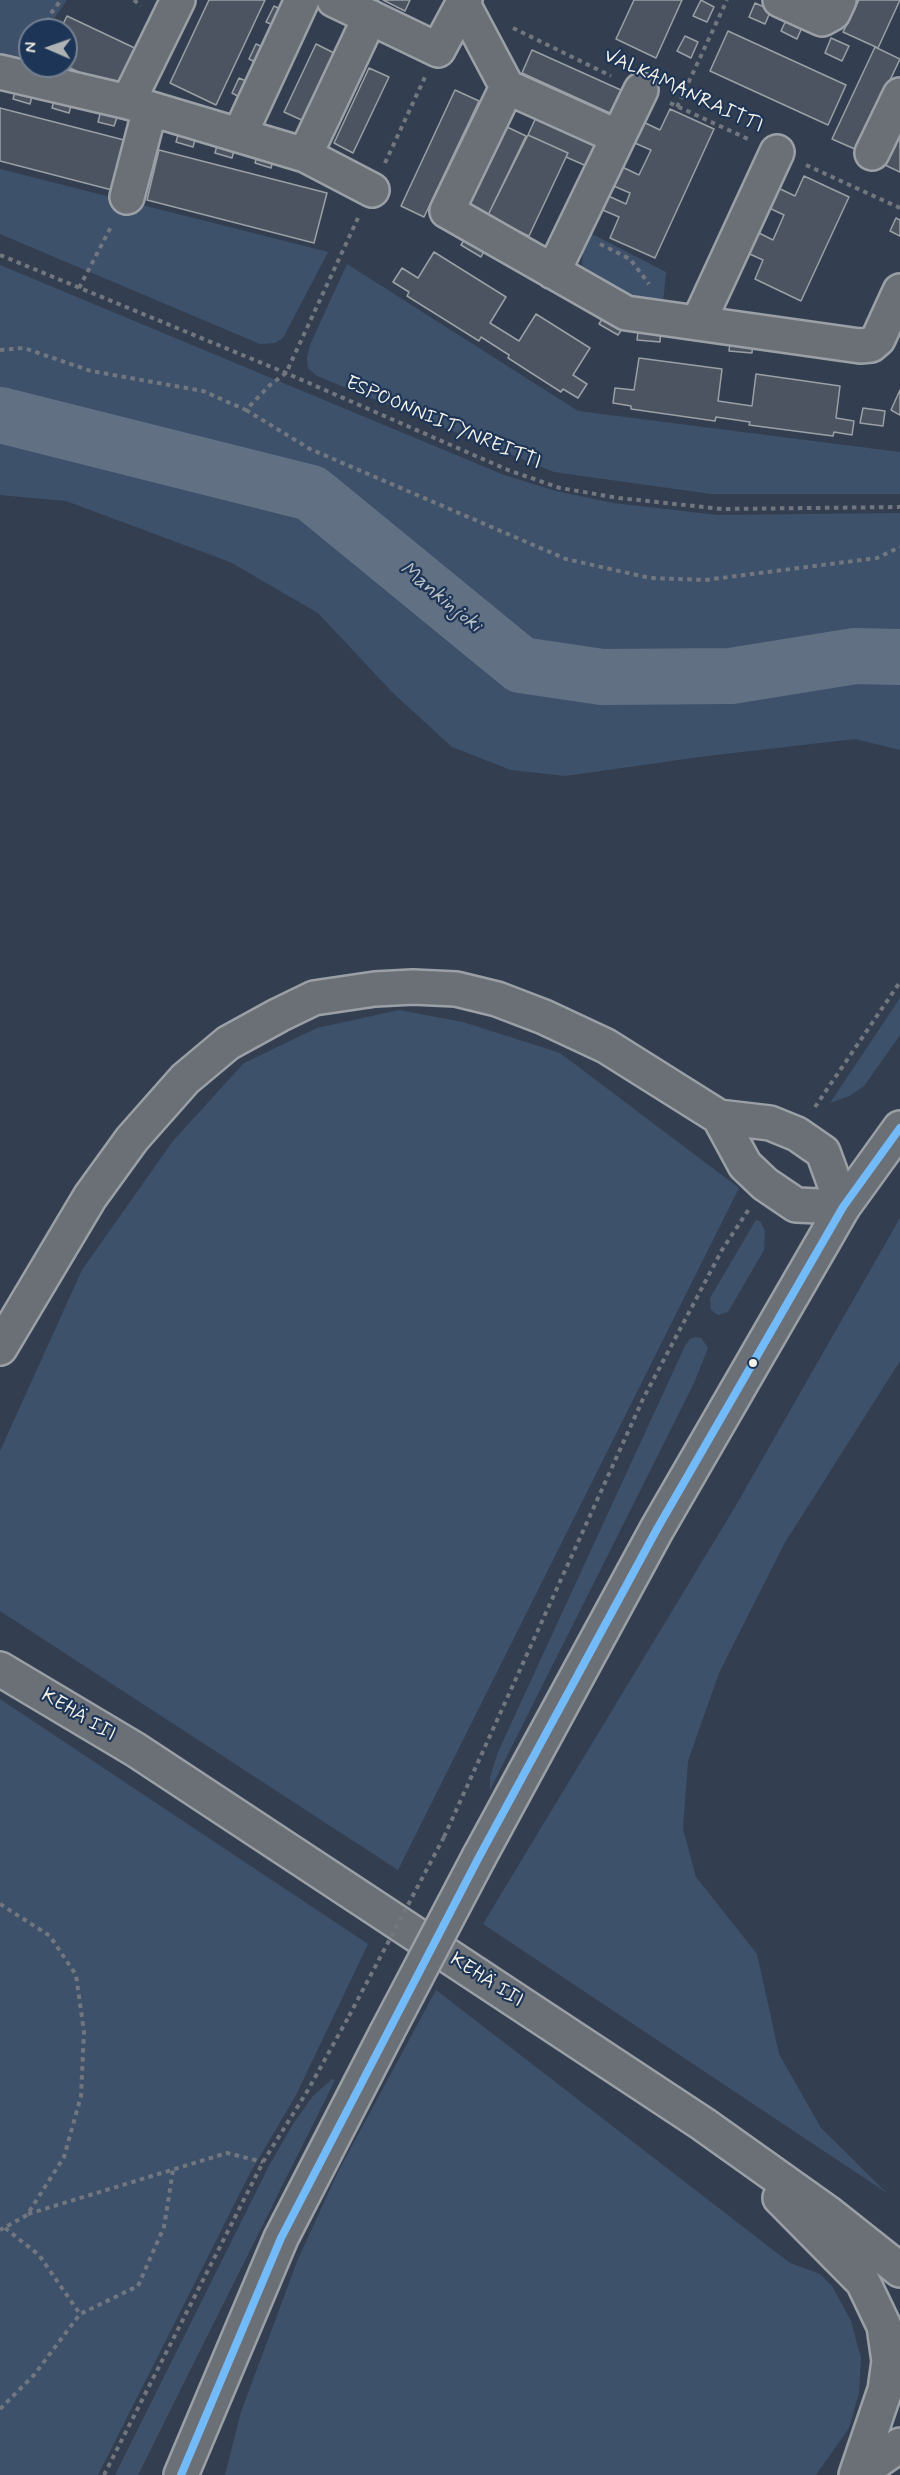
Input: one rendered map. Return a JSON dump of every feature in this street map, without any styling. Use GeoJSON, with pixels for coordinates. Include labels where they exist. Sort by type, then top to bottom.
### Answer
{"type":"FeatureCollection","features":[{"type":"Feature","properties":{"kind":"main road"},"geometry":{"type":"LineString","coordinates":[[127,196],[139,105],[178,0]]}},
{"type":"Feature","properties":{"kind":"main road"},"geometry":{"type":"LineString","coordinates":[[240,134],[302,0]]}},
{"type":"Feature","properties":{"kind":"main road"},"geometry":{"type":"LineString","coordinates":[[334,0],[438,50],[464,2]]}},
{"type":"Feature","properties":{"kind":"main road"},"geometry":{"type":"LineString","coordinates":[[780,0],[822,19],[833,13],[839,0]]}},
{"type":"Feature","properties":{"kind":"main road"},"geometry":{"type":"LineString","coordinates":[[464,2],[507,87],[618,137]]}},
{"type":"Feature","properties":{"kind":"main road"},"geometry":{"type":"LineString","coordinates":[[305,155],[370,17]]}},
{"type":"Feature","properties":{"kind":"main road"},"geometry":{"type":"LineString","coordinates":[[0,72],[139,105],[240,134],[305,155],[372,190]]}},
{"type":"Feature","properties":{"kind":"main road"},"geometry":{"type":"LineString","coordinates":[[507,87],[447,211],[626,313],[860,346],[871,345],[878,339],[900,291]]}},
{"type":"Feature","properties":{"kind":"main road"},"geometry":{"type":"LineString","coordinates":[[553,272],[641,90]]}},
{"type":"Feature","properties":{"kind":"main road"},"geometry":{"type":"LineString","coordinates":[[873,153],[900,95]]}},
{"type":"Feature","properties":{"kind":"main road"},"geometry":{"type":"LineString","coordinates":[[698,323],[777,152]]}},
{"type":"Feature","properties":{"kind":"main road"},"geometry":{"type":"LineString","coordinates":[[0,1348],[90,1197],[132,1139],[185,1079],[228,1043],[314,998],[375,989],[414,987],[456,989],[497,999],[544,1017],[606,1046],[719,1117],[770,1123],[797,1134],[822,1152],[843,1207]]}},
{"type":"Feature","properties":{"kind":"main road"},"geometry":{"type":"LineString","coordinates":[[719,1117],[745,1165],[765,1184],[796,1205],[843,1207]]}},
{"type":"Feature","properties":{"kind":"main road"},"geometry":{"type":"LineString","coordinates":[[181,2475],[281,2238],[479,1857],[657,1530],[843,1207],[900,1128]]}},
{"type":"Feature","properties":{"kind":"main road","name":"KEHÄ III"},"geometry":{"type":"LineString","coordinates":[[5,1668],[136,1750],[703,2124],[828,2213],[900,2270]]}},
{"type":"Feature","properties":{"kind":"main road"},"geometry":{"type":"LineString","coordinates":[[703,2124],[863,2282],[884,2326],[889,2361],[885,2390],[856,2475]]}},
{"type":"Feature","properties":{"kind":"main road"},"geometry":{"type":"LineString","coordinates":[[856,2475],[900,2445]]}},
{"type":"Feature","properties":{"kind":"path"},"geometry":{"type":"LineString","coordinates":[[49,18],[61,0]]}},
{"type":"Feature","properties":{"kind":"path"},"geometry":{"type":"LineString","coordinates":[[677,106],[727,0]]}},
{"type":"Feature","properties":{"kind":"path","name":"VALKAMANRAITTI"},"geometry":{"type":"LineString","coordinates":[[464,2],[641,90],[900,208]]}},
{"type":"Feature","properties":{"kind":"path"},"geometry":{"type":"LineString","coordinates":[[79,288],[127,196]]}},
{"type":"Feature","properties":{"kind":"path"},"geometry":{"type":"LineString","coordinates":[[573,231],[630,259],[657,296],[657,318]]}},
{"type":"Feature","properties":{"kind":"path","name":"ESPOONNIITYNREITTI"},"geometry":{"type":"LineString","coordinates":[[0,255],[286,373],[508,470],[560,488],[619,498],[722,508],[900,507]]}},
{"type":"Feature","properties":{"kind":"path"},"geometry":{"type":"LineString","coordinates":[[0,350],[24,348],[91,371],[204,391],[246,410],[310,449],[566,559],[650,578],[705,580],[877,558],[900,547]]}},
{"type":"Feature","properties":{"kind":"path"},"geometry":{"type":"LineString","coordinates":[[246,410],[270,385],[286,373]]}},
{"type":"Feature","properties":{"kind":"path"},"geometry":{"type":"LineString","coordinates":[[813,1111],[900,982]]}},
{"type":"Feature","properties":{"kind":"path"},"geometry":{"type":"LineString","coordinates":[[104,2475],[263,2162],[308,2090],[350,2016],[444,1837],[643,1399],[716,1260],[746,1213]]}},
{"type":"Feature","properties":{"kind":"path"},"geometry":{"type":"LineString","coordinates":[[0,1904],[50,1936],[76,1975],[84,2032],[81,2096],[64,2157],[27,2215]]}},
{"type":"Feature","properties":{"kind":"path"},"geometry":{"type":"LineString","coordinates":[[80,2314],[39,2255],[2,2229],[27,2215],[227,2153],[263,2162]]}},
{"type":"Feature","properties":{"kind":"path"},"geometry":{"type":"LineString","coordinates":[[0,2409],[34,2375],[80,2314],[138,2286],[164,2228],[173,2170]]}},
{"type":"Feature","properties":{"kind":"shaded area"},"geometry":{"type":"Polygon","coordinates":[[[0,0],[67,0],[54,18],[18,18],[18,58],[0,54],[0,0]]]}},
{"type":"Feature","properties":{"kind":"shaded area"},"geometry":{"type":"Polygon","coordinates":[[[0,169],[328,252],[283,338],[275,343],[260,344],[0,234],[0,169]]]}},
{"type":"Feature","properties":{"kind":"shaded area"},"geometry":{"type":"Polygon","coordinates":[[[590,233],[666,272],[663,304],[624,293],[582,267],[583,248],[590,233]]]}},
{"type":"Feature","properties":{"kind":"shaded area"},"geometry":{"type":"Polygon","coordinates":[[[347,264],[578,411],[900,452],[900,494],[711,494],[554,472],[317,376],[308,368],[307,358],[310,345],[347,264]]]}},
{"type":"Feature","properties":{"kind":"shaded area"},"geometry":{"type":"Polygon","coordinates":[[[0,265],[504,475],[556,491],[613,503],[718,515],[900,513],[900,750],[855,739],[707,756],[565,776],[511,770],[452,747],[392,692],[318,613],[230,562],[66,501],[0,495],[0,265]]]}},
{"type":"Feature","properties":{"kind":"shaded area"},"geometry":{"type":"Polygon","coordinates":[[[900,998],[900,1035],[864,1086],[849,1096],[830,1103],[900,998]]]}},
{"type":"Feature","properties":{"kind":"shaded area"},"geometry":{"type":"Polygon","coordinates":[[[399,1010],[463,1022],[560,1053],[739,1188],[398,1870],[0,1611],[0,1451],[82,1270],[173,1141],[244,1063],[317,1028],[399,1010]]]}},
{"type":"Feature","properties":{"kind":"shaded area"},"geometry":{"type":"Polygon","coordinates":[[[900,1218],[900,1361],[784,1544],[719,1673],[688,1761],[683,1829],[696,1877],[757,1954],[779,2054],[821,2128],[887,2193],[483,1924],[735,1507],[900,1218]]]}},
{"type":"Feature","properties":{"kind":"shaded area"},"geometry":{"type":"Polygon","coordinates":[[[756,1220],[761,1222],[765,1232],[764,1250],[728,1312],[718,1315],[711,1310],[710,1298],[756,1220]]]}},
{"type":"Feature","properties":{"kind":"shaded area"},"geometry":{"type":"Polygon","coordinates":[[[701,1338],[708,1348],[694,1383],[490,1790],[490,1777],[498,1752],[685,1346],[690,1339],[701,1338]]]}},
{"type":"Feature","properties":{"kind":"shaded area"},"geometry":{"type":"Polygon","coordinates":[[[0,1699],[368,1944],[296,2095],[249,2175],[98,2475],[0,2475],[0,1699]]]}},
{"type":"Feature","properties":{"kind":"shaded area"},"geometry":{"type":"Polygon","coordinates":[[[436,1990],[790,2263],[820,2274],[832,2286],[851,2321],[861,2358],[859,2393],[849,2428],[816,2475],[225,2475],[241,2412],[298,2259],[339,2170],[436,1990]]]}},
{"type":"Feature","properties":{"kind":"shaded area"},"geometry":{"type":"Polygon","coordinates":[[[332,2079],[335,2080],[138,2475],[115,2475],[270,2164],[293,2124],[313,2096],[332,2079]]]}},
{"type":"Feature","properties":{"kind":"building"},"geometry":{"type":"Polygon","coordinates":[[[209,0],[265,0],[216,105],[170,83],[209,0]]]}},
{"type":"Feature","properties":{"kind":"building"},"geometry":{"type":"Polygon","coordinates":[[[383,0],[410,0],[405,11],[383,0]]]}},
{"type":"Feature","properties":{"kind":"building"},"geometry":{"type":"Polygon","coordinates":[[[634,0],[682,0],[656,58],[616,39],[634,0]]]}},
{"type":"Feature","properties":{"kind":"building"},"geometry":{"type":"Polygon","coordinates":[[[701,0],[714,7],[707,22],[693,16],[701,0]]]}},
{"type":"Feature","properties":{"kind":"building"},"geometry":{"type":"Polygon","coordinates":[[[859,0],[900,0],[878,48],[843,32],[859,0]]]}},
{"type":"Feature","properties":{"kind":"building"},"geometry":{"type":"Polygon","coordinates":[[[755,3],[771,10],[765,24],[749,17],[755,3]]]}},
{"type":"Feature","properties":{"kind":"building"},"geometry":{"type":"Polygon","coordinates":[[[274,6],[287,12],[280,28],[266,22],[274,6]]]}},
{"type":"Feature","properties":{"kind":"building"},"geometry":{"type":"Polygon","coordinates":[[[787,18],[803,25],[797,39],[781,31],[787,18]]]}},
{"type":"Feature","properties":{"kind":"building"},"geometry":{"type":"Polygon","coordinates":[[[78,21],[141,51],[121,92],[78,72],[78,21]]]}},
{"type":"Feature","properties":{"kind":"building"},"geometry":{"type":"Polygon","coordinates":[[[728,31],[846,85],[828,125],[710,71],[728,31]]]}},
{"type":"Feature","properties":{"kind":"building"},"geometry":{"type":"Polygon","coordinates":[[[685,36],[698,42],[691,58],[677,51],[685,36]]]}},
{"type":"Feature","properties":{"kind":"building"},"geometry":{"type":"Polygon","coordinates":[[[831,38],[849,46],[842,61],[825,53],[831,38]]]}},
{"type":"Feature","properties":{"kind":"building"},"geometry":{"type":"Polygon","coordinates":[[[256,44],[270,50],[263,66],[249,59],[256,44]]]}},
{"type":"Feature","properties":{"kind":"building"},"geometry":{"type":"Polygon","coordinates":[[[316,44],[338,55],[306,122],[284,112],[316,44]]]}},
{"type":"Feature","properties":{"kind":"building"},"geometry":{"type":"Polygon","coordinates":[[[875,47],[900,59],[857,150],[832,139],[875,47]]]}},
{"type":"Feature","properties":{"kind":"building"},"geometry":{"type":"Polygon","coordinates":[[[532,50],[621,90],[610,113],[522,73],[532,50]]]}},
{"type":"Feature","properties":{"kind":"building"},"geometry":{"type":"Polygon","coordinates":[[[369,68],[389,77],[353,153],[334,143],[369,68]]]}},
{"type":"Feature","properties":{"kind":"building"},"geometry":{"type":"Polygon","coordinates":[[[239,78],[253,84],[245,100],[232,93],[239,78]]]}},
{"type":"Feature","properties":{"kind":"building"},"geometry":{"type":"Polygon","coordinates":[[[17,85],[34,89],[30,104],[13,99],[17,85]]]}},
{"type":"Feature","properties":{"kind":"building"},"geometry":{"type":"Polygon","coordinates":[[[455,90],[479,101],[424,217],[401,206],[455,90]]]}},
{"type":"Feature","properties":{"kind":"building"},"geometry":{"type":"Polygon","coordinates":[[[56,94],[73,99],[69,113],[52,108],[56,94]]]}},
{"type":"Feature","properties":{"kind":"building"},"geometry":{"type":"Polygon","coordinates":[[[102,107],[119,112],[114,126],[98,122],[102,107]]]}},
{"type":"Feature","properties":{"kind":"building"},"geometry":{"type":"Polygon","coordinates":[[[0,108],[124,140],[112,190],[0,161],[0,108]]]}},
{"type":"Feature","properties":{"kind":"building"},"geometry":{"type":"Polygon","coordinates":[[[670,109],[714,129],[655,258],[610,238],[619,217],[598,208],[604,194],[626,204],[630,193],[609,184],[618,165],[639,175],[651,150],[630,141],[639,120],[660,130],[670,109]]]}},
{"type":"Feature","properties":{"kind":"building"},"geometry":{"type":"Polygon","coordinates":[[[538,113],[603,143],[591,168],[566,157],[568,153],[528,135],[538,113]]]}},
{"type":"Feature","properties":{"kind":"building"},"geometry":{"type":"Polygon","coordinates":[[[505,126],[526,136],[488,215],[467,205],[505,126]]]}},
{"type":"Feature","properties":{"kind":"building"},"geometry":{"type":"Polygon","coordinates":[[[180,128],[197,133],[193,147],[176,142],[180,128]]]}},
{"type":"Feature","properties":{"kind":"building"},"geometry":{"type":"Polygon","coordinates":[[[900,132],[900,172],[885,165],[900,132]]]}},
{"type":"Feature","properties":{"kind":"building"},"geometry":{"type":"Polygon","coordinates":[[[528,135],[568,153],[529,236],[487,217],[528,135]]]}},
{"type":"Feature","properties":{"kind":"building"},"geometry":{"type":"Polygon","coordinates":[[[219,138],[236,143],[232,158],[215,153],[219,138]]]}},
{"type":"Feature","properties":{"kind":"building"},"geometry":{"type":"Polygon","coordinates":[[[259,149],[275,153],[271,168],[255,163],[259,149]]]}},
{"type":"Feature","properties":{"kind":"building"},"geometry":{"type":"Polygon","coordinates":[[[159,150],[327,193],[314,243],[147,200],[159,150]]]}},
{"type":"Feature","properties":{"kind":"building"},"geometry":{"type":"Polygon","coordinates":[[[804,176],[849,197],[801,301],[755,279],[763,260],[743,251],[753,230],[773,240],[784,215],[765,206],[774,186],[795,196],[804,176]]]}},
{"type":"Feature","properties":{"kind":"building"},"geometry":{"type":"Polygon","coordinates":[[[896,218],[900,220],[900,236],[890,231],[896,218]]]}},
{"type":"Feature","properties":{"kind":"building"},"geometry":{"type":"Polygon","coordinates":[[[469,232],[488,244],[481,257],[461,245],[469,232]]]}},
{"type":"Feature","properties":{"kind":"building"},"geometry":{"type":"Polygon","coordinates":[[[434,252],[506,297],[490,323],[519,341],[536,314],[590,348],[573,375],[587,384],[578,398],[563,389],[561,392],[508,358],[509,355],[481,337],[479,341],[407,296],[409,292],[393,282],[402,268],[418,278],[434,252]]]}},
{"type":"Feature","properties":{"kind":"building"},"geometry":{"type":"Polygon","coordinates":[[[607,311],[626,323],[618,335],[599,324],[607,311]]]}},
{"type":"Feature","properties":{"kind":"building"},"geometry":{"type":"Polygon","coordinates":[[[639,325],[661,327],[660,342],[637,340],[639,325]]]}},
{"type":"Feature","properties":{"kind":"building"},"geometry":{"type":"Polygon","coordinates":[[[731,336],[753,339],[752,353],[729,351],[731,336]]]}},
{"type":"Feature","properties":{"kind":"building"},"geometry":{"type":"Polygon","coordinates":[[[639,358],[722,369],[718,401],[752,406],[756,374],[840,386],[836,418],[854,421],[852,435],[834,432],[833,436],[749,425],[750,422],[716,417],[715,421],[631,409],[631,406],[613,403],[615,388],[634,390],[639,358]]]}},
{"type":"Feature","properties":{"kind":"building"},"geometry":{"type":"Polygon","coordinates":[[[900,390],[900,415],[891,410],[900,390]]]}},
{"type":"Feature","properties":{"kind":"building"},"geometry":{"type":"Polygon","coordinates":[[[863,408],[885,411],[883,426],[860,423],[863,408]]]}},
{"type":"Feature","properties":{"kind":"waterway","name":"Mankinjoki"},"geometry":{"type":"LineString","coordinates":[[0,415],[311,493],[521,665],[602,677],[731,676],[855,656],[900,657]]}},
{"type":"Feature","properties":{"kind":"transit line"},"geometry":{"type":"LineString","coordinates":[[181,2475],[281,2238],[479,1857],[657,1529],[843,1207],[900,1128]]}}]}
